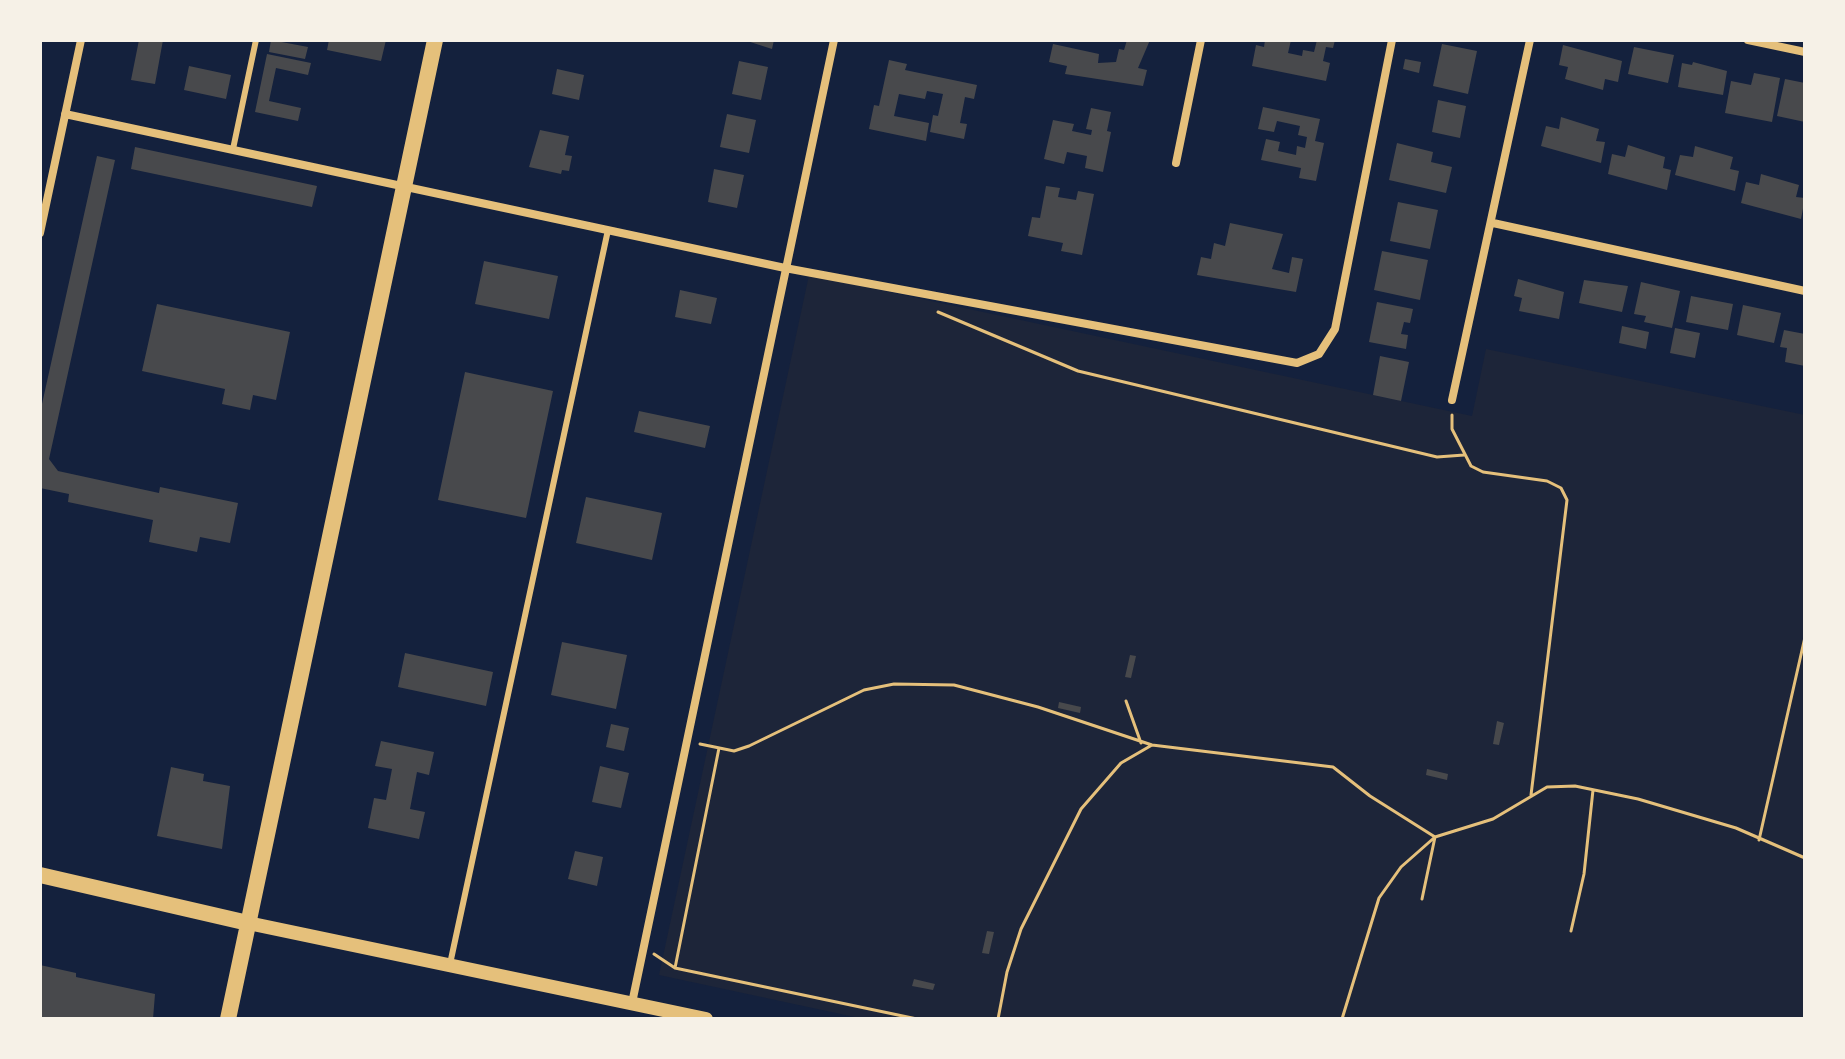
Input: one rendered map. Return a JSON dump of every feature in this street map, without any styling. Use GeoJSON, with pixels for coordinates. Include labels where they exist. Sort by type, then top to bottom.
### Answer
{"type":"FeatureCollection","features":[{"type":"Feature","properties":{"kind":"main road"},"geometry":{"type":"LineString","coordinates":[[228,1019],[435,40]]}},
{"type":"Feature","properties":{"kind":"main road"},"geometry":{"type":"LineString","coordinates":[[40,875],[248,923]]}},
{"type":"Feature","properties":{"kind":"street"},"geometry":{"type":"LineString","coordinates":[[40,233],[81,40]]}},
{"type":"Feature","properties":{"kind":"street"},"geometry":{"type":"LineString","coordinates":[[632,1003],[834,40]]}},
{"type":"Feature","properties":{"kind":"street"},"geometry":{"type":"LineString","coordinates":[[1176,163],[1201,40]]}},
{"type":"Feature","properties":{"kind":"street"},"geometry":{"type":"LineString","coordinates":[[65,114],[785,268],[1297,363],[1319,354],[1335,329],[1392,40]]}},
{"type":"Feature","properties":{"kind":"street"},"geometry":{"type":"LineString","coordinates":[[1452,400],[1493,223],[1530,40]]}},
{"type":"Feature","properties":{"kind":"street"},"geometry":{"type":"LineString","coordinates":[[1748,40],[1805,52]]}},
{"type":"Feature","properties":{"kind":"street"},"geometry":{"type":"LineString","coordinates":[[1493,223],[1805,291]]}},
{"type":"Feature","properties":{"kind":"street"},"geometry":{"type":"LineString","coordinates":[[248,923],[706,1019]]}},
{"type":"Feature","properties":{"kind":"lane"},"geometry":{"type":"LineString","coordinates":[[233,149],[256,40]]}},
{"type":"Feature","properties":{"kind":"lane"},"geometry":{"type":"LineString","coordinates":[[450,964],[608,230]]}},
{"type":"Feature","properties":{"kind":"path"},"geometry":{"type":"LineString","coordinates":[[935,311],[1078,371],[1437,457],[1464,455]]}},
{"type":"Feature","properties":{"kind":"path"},"geometry":{"type":"LineString","coordinates":[[1452,400],[1452,429],[1471,466],[1483,472],[1547,481],[1561,488],[1567,500],[1531,795]]}},
{"type":"Feature","properties":{"kind":"path"},"geometry":{"type":"LineString","coordinates":[[1759,840],[1805,637]]}},
{"type":"Feature","properties":{"kind":"path"},"geometry":{"type":"LineString","coordinates":[[688,742],[734,751],[864,690],[920,683],[954,685],[1038,707],[1141,743],[1333,767],[1370,796],[1435,837]]}},
{"type":"Feature","properties":{"kind":"path"},"geometry":{"type":"LineString","coordinates":[[1126,701],[1141,743]]}},
{"type":"Feature","properties":{"kind":"path"},"geometry":{"type":"LineString","coordinates":[[998,1019],[1007,972],[1021,929],[1081,809],[1121,763],[1152,745]]}},
{"type":"Feature","properties":{"kind":"path"},"geometry":{"type":"LineString","coordinates":[[675,968],[719,748]]}},
{"type":"Feature","properties":{"kind":"path"},"geometry":{"type":"LineString","coordinates":[[1342,1019],[1379,898],[1401,867],[1435,837],[1493,819],[1531,795],[1560,786],[1593,790],[1736,828],[1805,858]]}},
{"type":"Feature","properties":{"kind":"path"},"geometry":{"type":"LineString","coordinates":[[1571,931],[1584,874],[1593,790]]}},
{"type":"Feature","properties":{"kind":"path"},"geometry":{"type":"LineString","coordinates":[[1422,899],[1435,837]]}},
{"type":"Feature","properties":{"kind":"path"},"geometry":{"type":"LineString","coordinates":[[644,946],[675,968],[917,1019]]}},
{"type":"Feature","properties":{"kind":"shaded area"},"geometry":{"type":"Polygon","coordinates":[[[809,275],[1472,416],[1486,349],[1805,415],[1805,1019],[864,1019],[659,975],[809,275]]]}},
{"type":"Feature","properties":{"kind":"building"},"geometry":{"type":"Polygon","coordinates":[[[139,40],[163,40],[155,84],[131,80],[139,40]]]}},
{"type":"Feature","properties":{"kind":"building"},"geometry":{"type":"Polygon","coordinates":[[[271,40],[308,47],[305,59],[269,52],[271,40]]]}},
{"type":"Feature","properties":{"kind":"building"},"geometry":{"type":"Polygon","coordinates":[[[329,40],[386,40],[381,61],[327,50],[329,40]]]}},
{"type":"Feature","properties":{"kind":"building"},"geometry":{"type":"Polygon","coordinates":[[[744,40],[774,40],[772,49],[744,40]]]}},
{"type":"Feature","properties":{"kind":"building"},"geometry":{"type":"Polygon","coordinates":[[[1127,40],[1150,40],[1138,68],[1147,70],[1143,86],[1065,74],[1067,66],[1049,62],[1053,44],[1099,54],[1098,63],[1116,62],[1119,49],[1124,50],[1127,40]]]}},
{"type":"Feature","properties":{"kind":"building"},"geometry":{"type":"Polygon","coordinates":[[[1265,40],[1291,40],[1288,53],[1302,56],[1303,50],[1314,52],[1317,40],[1335,40],[1333,48],[1326,47],[1323,61],[1330,63],[1326,81],[1252,66],[1256,45],[1264,47],[1265,40]]]}},
{"type":"Feature","properties":{"kind":"building"},"geometry":{"type":"Polygon","coordinates":[[[1442,44],[1477,51],[1468,94],[1433,86],[1442,44]]]}},
{"type":"Feature","properties":{"kind":"building"},"geometry":{"type":"Polygon","coordinates":[[[1563,45],[1622,61],[1618,82],[1605,79],[1603,90],[1565,79],[1568,67],[1559,65],[1563,45]]]}},
{"type":"Feature","properties":{"kind":"building"},"geometry":{"type":"Polygon","coordinates":[[[1634,47],[1674,55],[1668,83],[1628,74],[1634,47]]]}},
{"type":"Feature","properties":{"kind":"building"},"geometry":{"type":"Polygon","coordinates":[[[267,54],[311,63],[308,75],[276,68],[269,101],[301,108],[298,121],[255,112],[267,54]]]}},
{"type":"Feature","properties":{"kind":"building"},"geometry":{"type":"Polygon","coordinates":[[[1405,59],[1421,62],[1419,73],[1403,69],[1405,59]]]}},
{"type":"Feature","properties":{"kind":"building"},"geometry":{"type":"Polygon","coordinates":[[[889,60],[907,64],[905,70],[977,85],[974,99],[965,97],[960,123],[967,124],[964,139],[930,132],[933,115],[938,116],[943,94],[927,91],[925,99],[899,94],[894,116],[929,123],[926,141],[869,129],[874,105],[879,106],[889,60]]]}},
{"type":"Feature","properties":{"kind":"building"},"geometry":{"type":"Polygon","coordinates":[[[739,61],[768,67],[761,100],[732,94],[739,61]]]}},
{"type":"Feature","properties":{"kind":"building"},"geometry":{"type":"Polygon","coordinates":[[[1693,62],[1727,71],[1723,95],[1678,87],[1682,63],[1692,65],[1693,62]]]}},
{"type":"Feature","properties":{"kind":"building"},"geometry":{"type":"Polygon","coordinates":[[[189,66],[231,75],[226,99],[184,90],[189,66]]]}},
{"type":"Feature","properties":{"kind":"building"},"geometry":{"type":"Polygon","coordinates":[[[557,69],[584,75],[579,100],[552,94],[557,69]]]}},
{"type":"Feature","properties":{"kind":"building"},"geometry":{"type":"Polygon","coordinates":[[[1754,73],[1780,78],[1772,122],[1725,113],[1731,81],[1751,85],[1754,73]]]}},
{"type":"Feature","properties":{"kind":"building"},"geometry":{"type":"Polygon","coordinates":[[[1785,79],[1805,83],[1805,122],[1777,116],[1785,79]]]}},
{"type":"Feature","properties":{"kind":"building"},"geometry":{"type":"Polygon","coordinates":[[[1438,100],[1466,106],[1460,138],[1432,132],[1438,100]]]}},
{"type":"Feature","properties":{"kind":"building"},"geometry":{"type":"Polygon","coordinates":[[[1263,107],[1320,119],[1315,141],[1324,143],[1316,181],[1299,178],[1301,168],[1261,160],[1266,139],[1280,142],[1278,151],[1296,155],[1297,146],[1305,148],[1307,137],[1298,135],[1300,126],[1277,121],[1274,132],[1258,129],[1263,107]]]}},
{"type":"Feature","properties":{"kind":"building"},"geometry":{"type":"Polygon","coordinates":[[[1091,108],[1111,112],[1107,131],[1111,132],[1103,172],[1085,168],[1087,156],[1067,152],[1064,164],[1044,159],[1053,120],[1074,124],[1072,131],[1091,135],[1092,130],[1086,129],[1091,108]]]}},
{"type":"Feature","properties":{"kind":"building"},"geometry":{"type":"Polygon","coordinates":[[[727,114],[756,120],[749,153],[720,147],[727,114]]]}},
{"type":"Feature","properties":{"kind":"building"},"geometry":{"type":"Polygon","coordinates":[[[1561,117],[1599,129],[1596,141],[1605,142],[1601,163],[1541,146],[1546,126],[1559,129],[1561,117]]]}},
{"type":"Feature","properties":{"kind":"building"},"geometry":{"type":"Polygon","coordinates":[[[540,130],[569,136],[565,155],[572,156],[569,171],[562,170],[561,174],[529,167],[540,130]]]}},
{"type":"Feature","properties":{"kind":"building"},"geometry":{"type":"Polygon","coordinates":[[[1397,143],[1433,152],[1431,162],[1452,167],[1446,193],[1389,180],[1397,143]]]}},
{"type":"Feature","properties":{"kind":"building"},"geometry":{"type":"Polygon","coordinates":[[[1628,145],[1665,157],[1663,168],[1671,170],[1667,190],[1608,174],[1612,154],[1625,157],[1628,145]]]}},
{"type":"Feature","properties":{"kind":"building"},"geometry":{"type":"Polygon","coordinates":[[[1695,146],[1733,157],[1730,169],[1739,171],[1735,191],[1675,175],[1680,155],[1693,157],[1695,146]]]}},
{"type":"Feature","properties":{"kind":"building"},"geometry":{"type":"Polygon","coordinates":[[[135,147],[317,186],[312,207],[131,169],[135,147]]]}},
{"type":"Feature","properties":{"kind":"building"},"geometry":{"type":"Polygon","coordinates":[[[97,156],[115,160],[49,459],[58,471],[159,493],[160,487],[238,503],[230,543],[200,537],[197,552],[149,542],[153,520],[68,502],[69,494],[40,488],[40,413],[97,156]]]}},
{"type":"Feature","properties":{"kind":"building"},"geometry":{"type":"Polygon","coordinates":[[[714,169],[744,175],[737,208],[708,202],[714,169]]]}},
{"type":"Feature","properties":{"kind":"building"},"geometry":{"type":"Polygon","coordinates":[[[1761,174],[1799,185],[1796,197],[1805,198],[1801,219],[1741,203],[1746,182],[1759,185],[1761,174]]]}},
{"type":"Feature","properties":{"kind":"building"},"geometry":{"type":"Polygon","coordinates":[[[1046,186],[1060,188],[1058,197],[1076,200],[1078,191],[1094,194],[1082,255],[1061,251],[1063,243],[1028,236],[1032,217],[1040,218],[1046,186]]]}},
{"type":"Feature","properties":{"kind":"building"},"geometry":{"type":"Polygon","coordinates":[[[1398,202],[1438,210],[1430,249],[1390,241],[1398,202]]]}},
{"type":"Feature","properties":{"kind":"building"},"geometry":{"type":"Polygon","coordinates":[[[1230,223],[1283,234],[1272,269],[1289,273],[1292,257],[1303,259],[1296,292],[1197,275],[1201,257],[1211,259],[1214,243],[1225,246],[1230,223]]]}},
{"type":"Feature","properties":{"kind":"building"},"geometry":{"type":"Polygon","coordinates":[[[1382,251],[1428,260],[1420,300],[1374,290],[1382,251]]]}},
{"type":"Feature","properties":{"kind":"building"},"geometry":{"type":"Polygon","coordinates":[[[484,261],[558,276],[549,319],[475,304],[484,261]]]}},
{"type":"Feature","properties":{"kind":"building"},"geometry":{"type":"Polygon","coordinates":[[[1518,279],[1564,292],[1559,319],[1519,311],[1522,298],[1514,296],[1518,279]]]}},
{"type":"Feature","properties":{"kind":"building"},"geometry":{"type":"Polygon","coordinates":[[[1584,280],[1628,286],[1622,312],[1579,303],[1584,280]]]}},
{"type":"Feature","properties":{"kind":"building"},"geometry":{"type":"Polygon","coordinates":[[[1641,282],[1680,291],[1672,328],[1644,322],[1646,316],[1634,314],[1641,282]]]}},
{"type":"Feature","properties":{"kind":"building"},"geometry":{"type":"Polygon","coordinates":[[[680,290],[717,298],[711,324],[675,317],[680,290]]]}},
{"type":"Feature","properties":{"kind":"building"},"geometry":{"type":"Polygon","coordinates":[[[1691,296],[1733,304],[1728,330],[1686,322],[1691,296]]]}},
{"type":"Feature","properties":{"kind":"building"},"geometry":{"type":"Polygon","coordinates":[[[1377,302],[1413,309],[1410,323],[1404,322],[1401,334],[1408,335],[1406,349],[1369,342],[1377,302]]]}},
{"type":"Feature","properties":{"kind":"building"},"geometry":{"type":"Polygon","coordinates":[[[157,304],[290,332],[276,400],[253,395],[250,410],[222,404],[225,389],[142,371],[157,304]]]}},
{"type":"Feature","properties":{"kind":"building"},"geometry":{"type":"Polygon","coordinates":[[[1743,305],[1781,313],[1774,343],[1737,335],[1743,305]]]}},
{"type":"Feature","properties":{"kind":"building"},"geometry":{"type":"Polygon","coordinates":[[[1622,326],[1649,332],[1646,349],[1619,343],[1622,326]]]}},
{"type":"Feature","properties":{"kind":"building"},"geometry":{"type":"Polygon","coordinates":[[[1675,328],[1700,333],[1695,358],[1670,353],[1675,328]]]}},
{"type":"Feature","properties":{"kind":"building"},"geometry":{"type":"Polygon","coordinates":[[[1784,330],[1805,334],[1805,366],[1785,362],[1787,348],[1780,347],[1784,330]]]}},
{"type":"Feature","properties":{"kind":"building"},"geometry":{"type":"Polygon","coordinates":[[[1380,356],[1409,362],[1401,401],[1373,395],[1380,356]]]}},
{"type":"Feature","properties":{"kind":"building"},"geometry":{"type":"Polygon","coordinates":[[[465,372],[553,391],[526,518],[438,500],[465,372]]]}},
{"type":"Feature","properties":{"kind":"building"},"geometry":{"type":"Polygon","coordinates":[[[639,411],[710,426],[705,448],[634,432],[639,411]]]}},
{"type":"Feature","properties":{"kind":"building"},"geometry":{"type":"Polygon","coordinates":[[[586,497],[662,513],[652,560],[576,543],[586,497]]]}},
{"type":"Feature","properties":{"kind":"building"},"geometry":{"type":"Polygon","coordinates":[[[562,642],[627,655],[616,709],[551,695],[562,642]]]}},
{"type":"Feature","properties":{"kind":"building"},"geometry":{"type":"Polygon","coordinates":[[[405,653],[493,672],[486,706],[398,687],[405,653]]]}},
{"type":"Feature","properties":{"kind":"building"},"geometry":{"type":"Polygon","coordinates":[[[1130,655],[1136,656],[1131,678],[1125,677],[1130,655]]]}},
{"type":"Feature","properties":{"kind":"building"},"geometry":{"type":"Polygon","coordinates":[[[1059,702],[1081,707],[1080,713],[1058,708],[1059,702]]]}},
{"type":"Feature","properties":{"kind":"building"},"geometry":{"type":"Polygon","coordinates":[[[1497,721],[1504,723],[1499,745],[1493,744],[1497,721]]]}},
{"type":"Feature","properties":{"kind":"building"},"geometry":{"type":"Polygon","coordinates":[[[611,724],[629,728],[624,751],[606,747],[611,724]]]}},
{"type":"Feature","properties":{"kind":"building"},"geometry":{"type":"Polygon","coordinates":[[[381,741],[434,752],[429,775],[417,772],[410,809],[425,812],[419,839],[368,828],[374,798],[386,800],[392,769],[375,766],[381,741]]]}},
{"type":"Feature","properties":{"kind":"building"},"geometry":{"type":"Polygon","coordinates":[[[600,766],[629,773],[621,808],[592,802],[600,766]]]}},
{"type":"Feature","properties":{"kind":"building"},"geometry":{"type":"Polygon","coordinates":[[[171,767],[204,774],[203,781],[230,786],[222,849],[157,836],[171,767]]]}},
{"type":"Feature","properties":{"kind":"building"},"geometry":{"type":"Polygon","coordinates":[[[1427,769],[1448,774],[1447,780],[1426,775],[1427,769]]]}},
{"type":"Feature","properties":{"kind":"building"},"geometry":{"type":"Polygon","coordinates":[[[575,851],[603,857],[597,886],[568,879],[575,851]]]}},
{"type":"Feature","properties":{"kind":"building"},"geometry":{"type":"Polygon","coordinates":[[[987,931],[994,932],[989,954],[982,953],[987,931]]]}},
{"type":"Feature","properties":{"kind":"building"},"geometry":{"type":"Polygon","coordinates":[[[40,965],[76,973],[76,977],[155,994],[153,1019],[40,1019],[40,965]]]}},
{"type":"Feature","properties":{"kind":"building"},"geometry":{"type":"Polygon","coordinates":[[[914,979],[935,984],[933,990],[912,986],[914,979]]]}}]}
